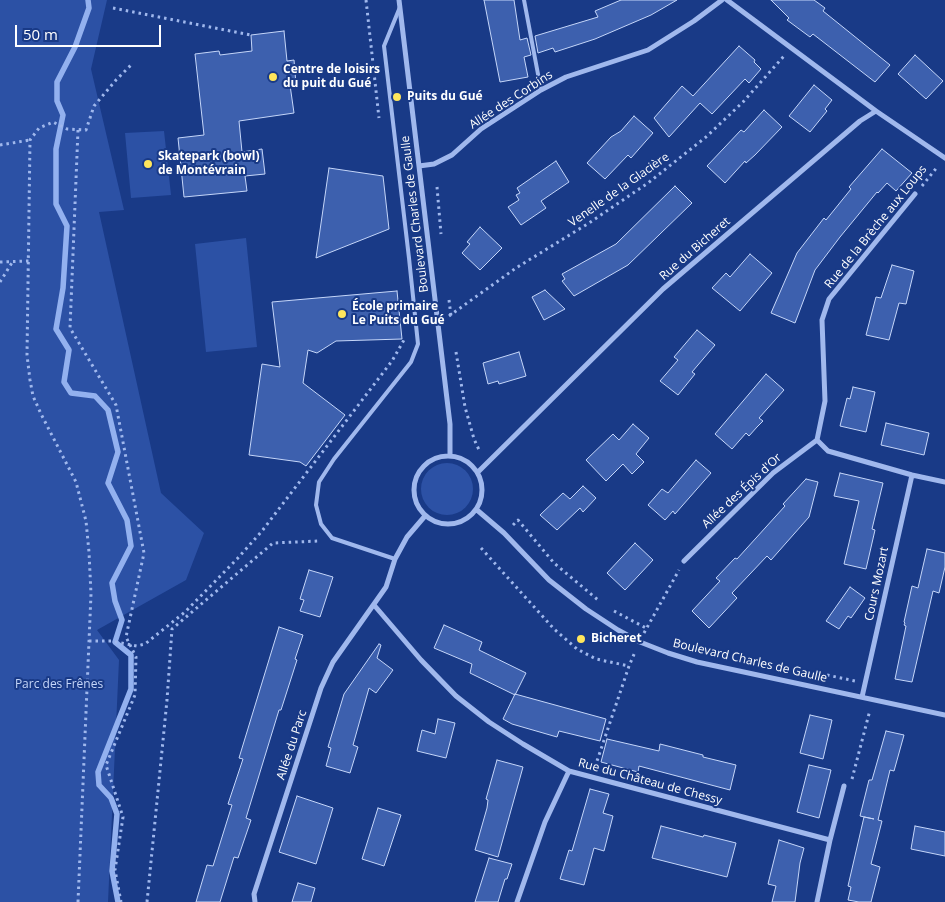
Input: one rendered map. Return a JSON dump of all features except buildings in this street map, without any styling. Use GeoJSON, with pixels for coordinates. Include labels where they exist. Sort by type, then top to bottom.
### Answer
{"type":"FeatureCollection","features":[{"type":"Feature","properties":{"kind":"street","name":"Boulevard Charles de Gaulle"},"geometry":{"type":"LineString","coordinates":[[399,0],[450,424],[450,455]]}},
{"type":"Feature","properties":{"kind":"street","name":"Allée des Corbins"},"geometry":{"type":"LineString","coordinates":[[419,166],[434,164],[452,155],[481,130],[542,90],[566,77],[648,50],[694,22],[722,0]]}},
{"type":"Feature","properties":{"kind":"street"},"geometry":{"type":"LineString","coordinates":[[727,0],[876,111],[945,158]]}},
{"type":"Feature","properties":{"kind":"street","name":"Rue du Bicheret"},"geometry":{"type":"LineString","coordinates":[[478,472],[663,289],[860,121],[876,111]]}},
{"type":"Feature","properties":{"kind":"street","name":"Rue de la Brèche aux Loups"},"geometry":{"type":"LineString","coordinates":[[817,440],[825,401],[822,320],[829,299],[915,194]]}},
{"type":"Feature","properties":{"kind":"street"},"geometry":{"type":"LineString","coordinates":[[817,440],[828,450],[912,475],[945,482]]}},
{"type":"Feature","properties":{"kind":"street","name":"Allée des Épis d'Or"},"geometry":{"type":"LineString","coordinates":[[684,561],[773,473],[817,440]]}},
{"type":"Feature","properties":{"kind":"street"},"geometry":{"type":"LineString","coordinates":[[450,455],[461,458],[471,463],[478,472],[482,481],[482,501],[477,510],[466,520],[452,525],[437,523],[425,516],[416,504],[414,491],[416,477],[424,465],[436,458],[450,455]]}},
{"type":"Feature","properties":{"kind":"street","name":"Cours Mozart"},"geometry":{"type":"LineString","coordinates":[[862,697],[912,475]]}},
{"type":"Feature","properties":{"kind":"street","name":"Boulevard Charles de Gaulle"},"geometry":{"type":"LineString","coordinates":[[477,510],[504,533],[549,580],[586,609],[640,642],[698,662],[945,715]]}},
{"type":"Feature","properties":{"kind":"street","name":"Allée du Parc"},"geometry":{"type":"LineString","coordinates":[[255,902],[254,894],[320,688],[333,662],[386,587],[395,559],[407,537],[425,516]]}},
{"type":"Feature","properties":{"kind":"street","name":"Rue du Château de Chessy"},"geometry":{"type":"LineString","coordinates":[[374,605],[421,660],[456,696],[489,722],[569,770],[830,840]]}},
{"type":"Feature","properties":{"kind":"street"},"geometry":{"type":"LineString","coordinates":[[517,902],[545,822],[569,770]]}},
{"type":"Feature","properties":{"kind":"street"},"geometry":{"type":"LineString","coordinates":[[817,902],[844,786]]}},
{"type":"Feature","properties":{"kind":"lane"},"geometry":{"type":"LineString","coordinates":[[524,0],[542,90]]}},
{"type":"Feature","properties":{"kind":"lane"},"geometry":{"type":"LineString","coordinates":[[395,559],[332,538],[321,524],[316,504],[319,482],[334,459],[411,362],[418,344],[384,46],[400,7]]}},
{"type":"Feature","properties":{"kind":"path"},"geometry":{"type":"LineString","coordinates":[[366,0],[379,119]]}},
{"type":"Feature","properties":{"kind":"path"},"geometry":{"type":"LineString","coordinates":[[112,8],[250,36]]}},
{"type":"Feature","properties":{"kind":"path","name":"Venelle de la Glacière"},"geometry":{"type":"LineString","coordinates":[[438,324],[516,268],[589,223],[648,183],[706,137],[743,102],[791,48]]}},
{"type":"Feature","properties":{"kind":"path"},"geometry":{"type":"LineString","coordinates":[[78,902],[91,594],[90,560],[82,506],[76,482],[41,414],[33,396],[30,380],[27,355],[30,140],[39,128],[53,122],[67,129],[86,130],[94,106],[133,63]]}},
{"type":"Feature","properties":{"kind":"path"},"geometry":{"type":"LineString","coordinates":[[78,130],[70,328],[116,406],[144,553],[126,637],[136,657],[135,695],[106,765],[123,817],[116,870],[121,902]]}},
{"type":"Feature","properties":{"kind":"path"},"geometry":{"type":"LineString","coordinates":[[0,145],[30,140]]}},
{"type":"Feature","properties":{"kind":"path","name":"Rue de la Brèche aux Loups"},"geometry":{"type":"LineString","coordinates":[[915,194],[939,165],[945,169]]}},
{"type":"Feature","properties":{"kind":"path"},"geometry":{"type":"LineString","coordinates":[[437,187],[442,240]]}},
{"type":"Feature","properties":{"kind":"path"},"geometry":{"type":"LineString","coordinates":[[0,282],[13,261]]}},
{"type":"Feature","properties":{"kind":"path"},"geometry":{"type":"LineString","coordinates":[[0,262],[29,261]]}},
{"type":"Feature","properties":{"kind":"path"},"geometry":{"type":"LineString","coordinates":[[449,296],[452,321]]}},
{"type":"Feature","properties":{"kind":"path"},"geometry":{"type":"LineString","coordinates":[[89,641],[111,641],[137,646],[146,644],[185,612],[262,531],[392,360],[404,342],[405,335]]}},
{"type":"Feature","properties":{"kind":"path"},"geometry":{"type":"LineString","coordinates":[[455,348],[465,407],[474,439],[480,452]]}},
{"type":"Feature","properties":{"kind":"path"},"geometry":{"type":"LineString","coordinates":[[512,526],[518,520],[554,563],[604,604]]}},
{"type":"Feature","properties":{"kind":"path"},"geometry":{"type":"LineString","coordinates":[[147,902],[172,629],[274,543],[338,540]]}},
{"type":"Feature","properties":{"kind":"path"},"geometry":{"type":"LineString","coordinates":[[481,548],[554,629],[577,649],[596,659],[629,666]]}},
{"type":"Feature","properties":{"kind":"path"},"geometry":{"type":"LineString","coordinates":[[592,776],[629,666],[646,628],[684,561]]}},
{"type":"Feature","properties":{"kind":"path"},"geometry":{"type":"LineString","coordinates":[[610,608],[646,628]]}},
{"type":"Feature","properties":{"kind":"path"},"geometry":{"type":"LineString","coordinates":[[844,786],[852,780],[873,699]]}},
{"type":"Feature","properties":{"kind":"green space","name":"Parc des Frênes"},"geometry":{"type":"Polygon","coordinates":[[[0,0],[107,0],[91,69],[124,210],[99,212],[161,493],[204,533],[186,580],[97,630],[119,660],[108,902],[0,902],[0,0]]]}},
{"type":"Feature","properties":{"kind":"green space","name":"Skatepark (bowl) de Montévrain"},"geometry":{"type":"Polygon","coordinates":[[[164,131],[171,195],[131,198],[125,133],[164,131]]]}},
{"type":"Feature","properties":{"kind":"green space"},"geometry":{"type":"Polygon","coordinates":[[[246,238],[257,347],[206,352],[195,244],[246,238]]]}},
{"type":"Feature","properties":{"kind":"green space"},"geometry":{"type":"Polygon","coordinates":[[[442,463],[452,463],[466,470],[473,484],[473,494],[466,508],[452,515],[442,515],[432,511],[425,504],[421,494],[421,484],[425,474],[432,467],[442,463]]]}},
{"type":"Feature","properties":{"kind":"waterway"},"geometry":{"type":"LineString","coordinates":[[88,0],[89,8],[75,47],[57,82],[57,101],[63,115],[56,149],[56,204],[67,226],[63,288],[56,329],[69,350],[64,382],[71,393],[95,396],[108,410],[118,452],[108,483],[127,520],[131,546],[112,583],[115,601],[122,620],[115,642],[131,655],[131,689],[98,772],[99,785],[111,798],[117,814],[112,871],[118,902]]}},
{"type":"Feature","properties":{"kind":"place","name":"Centre de loisirs du puit du Gué"},"geometry":{"type":"Point","coordinates":[273,77]}},
{"type":"Feature","properties":{"kind":"place","name":"Puits du Gué"},"geometry":{"type":"Point","coordinates":[397,97]}},
{"type":"Feature","properties":{"kind":"place","name":"Skatepark (bowl) de Montévrain"},"geometry":{"type":"Point","coordinates":[148,164]}},
{"type":"Feature","properties":{"kind":"place","name":"École primaire Le Puits du Gué"},"geometry":{"type":"Point","coordinates":[342,314]}},
{"type":"Feature","properties":{"kind":"place","name":"Bicheret"},"geometry":{"type":"Point","coordinates":[581,639]}}]}
